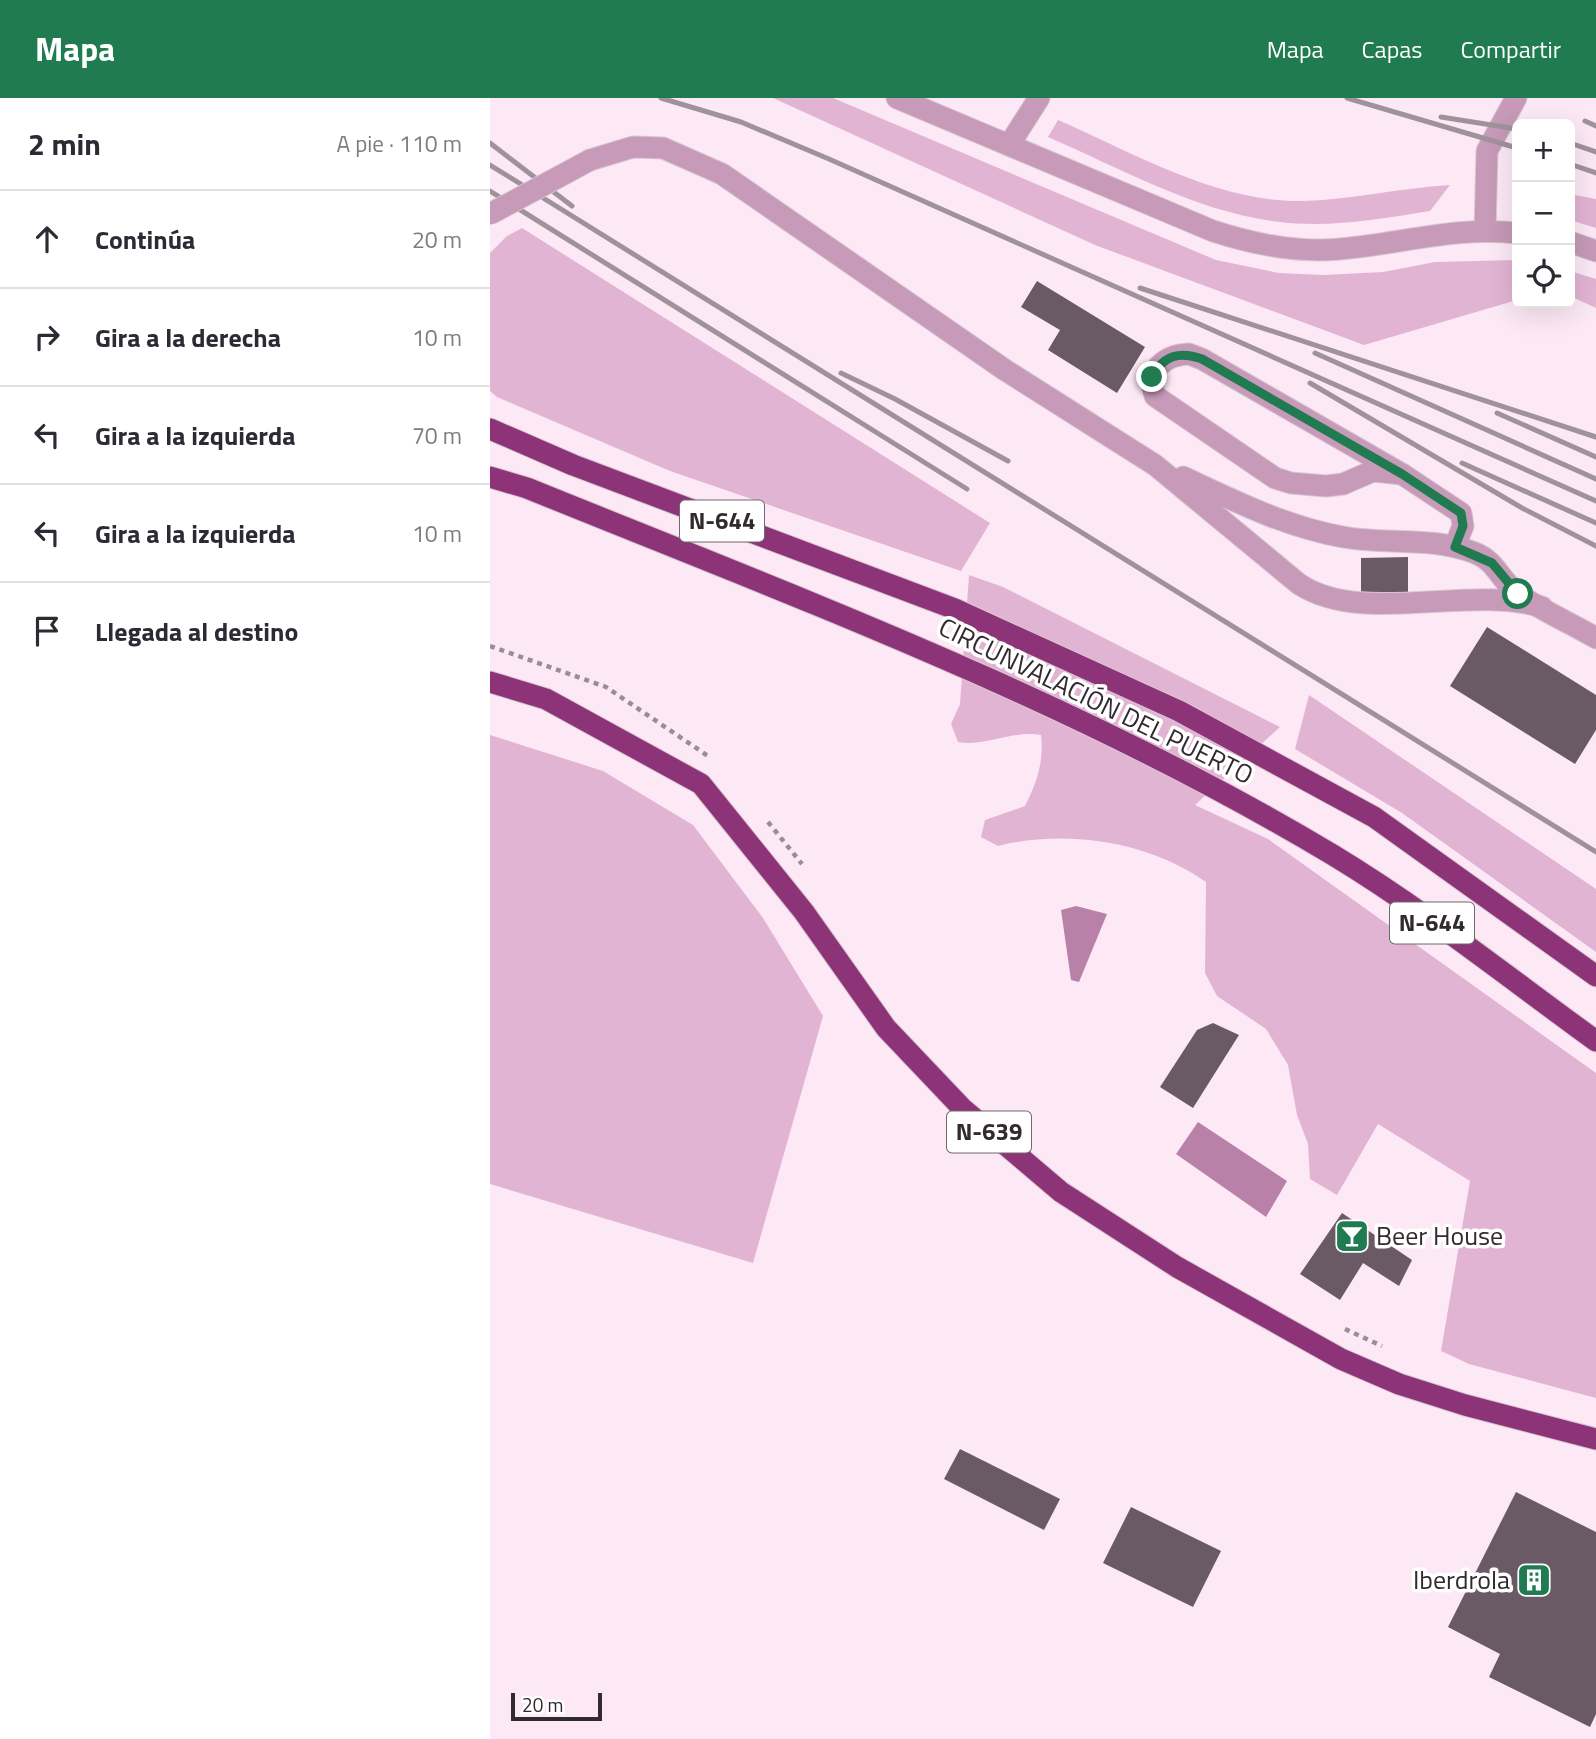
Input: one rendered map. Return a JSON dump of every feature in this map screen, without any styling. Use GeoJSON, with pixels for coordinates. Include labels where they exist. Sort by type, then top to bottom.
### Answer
{"type":"FeatureCollection","features":[{"type":"Feature","properties":{"kind":"highway","name":"CIRCUNVALACIÓN DEL PUERTO"},"geometry":{"type":"LineString","coordinates":[[490,429],[573,465],[955,609],[1179,711],[1374,817],[1596,976]]}},
{"type":"Feature","properties":{"kind":"highway","name":"CIRCUNVALACIÓN DEL PUERTO"},"geometry":{"type":"LineString","coordinates":[[490,477],[527,488],[927,649],[1040,699],[1263,814],[1336,857],[1596,1041]]}},
{"type":"Feature","properties":{"kind":"highway","name":"N-639"},"geometry":{"type":"LineString","coordinates":[[490,682],[547,699],[701,784],[804,912],[887,1028],[962,1108],[1061,1192],[1177,1267],[1341,1359],[1399,1384],[1452,1401],[1596,1439]]}},
{"type":"Feature","properties":{"kind":"street"},"geometry":{"type":"LineString","coordinates":[[897,98],[1213,231],[1274,246],[1338,250],[1436,234],[1485,231],[1512,233]]}},
{"type":"Feature","properties":{"kind":"street"},"geometry":{"type":"LineString","coordinates":[[1009,145],[1039,98]]}},
{"type":"Feature","properties":{"kind":"street"},"geometry":{"type":"LineString","coordinates":[[1485,231],[1486,151],[1516,98]]}},
{"type":"Feature","properties":{"kind":"street"},"geometry":{"type":"LineString","coordinates":[[490,214],[590,160],[618,149],[656,147],[678,152],[722,174],[1005,370],[1155,465],[1299,584],[1316,594],[1342,601],[1500,599],[1542,607]]}},
{"type":"Feature","properties":{"kind":"street"},"geometry":{"type":"LineString","coordinates":[[1575,244],[1596,251]]}},
{"type":"Feature","properties":{"kind":"street"},"geometry":{"type":"LineString","coordinates":[[1402,474],[1373,471],[1343,484],[1326,486],[1275,478],[1164,404],[1155,396],[1152,377],[1157,367],[1176,355],[1189,354],[1202,359],[1402,474],[1461,513],[1463,526],[1455,547]]}},
{"type":"Feature","properties":{"kind":"street"},"geometry":{"type":"LineString","coordinates":[[1155,465],[1294,525],[1364,540],[1433,542],[1484,557],[1518,594],[1596,638]]}},
{"type":"Feature","properties":{"kind":"path"},"geometry":{"type":"LineString","coordinates":[[490,646],[606,687],[701,748],[710,759]]}},
{"type":"Feature","properties":{"kind":"path"},"geometry":{"type":"LineString","coordinates":[[766,820],[809,874]]}},
{"type":"Feature","properties":{"kind":"path"},"geometry":{"type":"LineString","coordinates":[[1337,1325],[1386,1348]]}},
{"type":"Feature","properties":{"kind":"shaded area"},"geometry":{"type":"Polygon","coordinates":[[[773,98],[833,98],[1216,260],[1279,273],[1324,275],[1383,272],[1435,262],[1512,260],[1512,301],[1364,345],[1095,245],[773,98]]]}},
{"type":"Feature","properties":{"kind":"shaded area"},"geometry":{"type":"Polygon","coordinates":[[[1058,120],[1207,185],[1269,199],[1319,200],[1450,185],[1430,211],[1355,222],[1280,222],[1250,217],[1191,200],[1048,137],[1058,120]]]}},
{"type":"Feature","properties":{"kind":"shaded area"},"geometry":{"type":"Polygon","coordinates":[[[1575,195],[1596,199],[1596,228],[1575,222],[1575,195]]]}},
{"type":"Feature","properties":{"kind":"shaded area"},"geometry":{"type":"Polygon","coordinates":[[[522,228],[990,523],[961,571],[670,471],[497,397],[490,391],[490,253],[507,236],[522,228]]]}},
{"type":"Feature","properties":{"kind":"shaded area"},"geometry":{"type":"Polygon","coordinates":[[[1575,273],[1596,279],[1596,308],[1575,298],[1575,273]]]}},
{"type":"Feature","properties":{"kind":"shaded area"},"geometry":{"type":"Polygon","coordinates":[[[969,575],[1003,587],[1280,727],[1195,805],[1268,839],[1596,1073],[1596,1398],[1469,1364],[1441,1351],[1470,1181],[1378,1124],[1337,1195],[1310,1179],[1308,1144],[1297,1115],[1288,1065],[1266,1029],[1217,996],[1205,973],[1206,882],[1158,857],[1105,842],[1051,839],[998,846],[981,837],[985,820],[1025,806],[1039,772],[1042,745],[1041,735],[1030,734],[979,742],[958,742],[951,724],[960,704],[969,575]]]}},
{"type":"Feature","properties":{"kind":"shaded area"},"geometry":{"type":"Polygon","coordinates":[[[1309,695],[1596,889],[1596,952],[1402,813],[1295,749],[1309,695]]]}},
{"type":"Feature","properties":{"kind":"shaded area"},"geometry":{"type":"Polygon","coordinates":[[[490,735],[603,771],[693,825],[763,918],[823,1016],[753,1263],[490,1184],[490,735]]]}},
{"type":"Feature","properties":{"kind":"shaded area"},"geometry":{"type":"Polygon","coordinates":[[[1076,906],[1107,914],[1079,982],[1071,980],[1061,910],[1076,906]]]}},
{"type":"Feature","properties":{"kind":"shaded area"},"geometry":{"type":"Polygon","coordinates":[[[1198,1122],[1287,1181],[1266,1217],[1176,1154],[1198,1122]]]}},
{"type":"Feature","properties":{"kind":"building"},"geometry":{"type":"Polygon","coordinates":[[[1037,281],[1145,347],[1117,393],[1048,350],[1060,330],[1021,307],[1037,281]]]}},
{"type":"Feature","properties":{"kind":"building"},"geometry":{"type":"Polygon","coordinates":[[[1408,557],[1408,593],[1361,593],[1361,558],[1408,557]]]}},
{"type":"Feature","properties":{"kind":"building"},"geometry":{"type":"Polygon","coordinates":[[[1487,627],[1596,695],[1596,730],[1575,764],[1450,686],[1487,627]]]}},
{"type":"Feature","properties":{"kind":"building"},"geometry":{"type":"Polygon","coordinates":[[[1213,1023],[1239,1035],[1193,1108],[1160,1087],[1197,1030],[1213,1023]]]}},
{"type":"Feature","properties":{"kind":"building","name":"Beer House"},"geometry":{"type":"Polygon","coordinates":[[[1342,1213],[1412,1260],[1399,1286],[1363,1263],[1340,1300],[1300,1274],[1342,1213]]]}},
{"type":"Feature","properties":{"kind":"building"},"geometry":{"type":"Polygon","coordinates":[[[960,1449],[1060,1499],[1044,1530],[944,1479],[960,1449]]]}},
{"type":"Feature","properties":{"kind":"building","name":"Iberdrola"},"geometry":{"type":"Polygon","coordinates":[[[1516,1492],[1596,1532],[1596,1714],[1590,1727],[1489,1677],[1500,1654],[1448,1627],[1516,1492]]]}},
{"type":"Feature","properties":{"kind":"building"},"geometry":{"type":"Polygon","coordinates":[[[1131,1507],[1221,1551],[1193,1607],[1103,1563],[1131,1507]]]}},
{"type":"Feature","properties":{"kind":"railway"},"geometry":{"type":"LineString","coordinates":[[661,98],[741,122],[829,159],[1596,501]]}},
{"type":"Feature","properties":{"kind":"railway"},"geometry":{"type":"LineString","coordinates":[[1347,98],[1512,147]]}},
{"type":"Feature","properties":{"kind":"railway"},"geometry":{"type":"LineString","coordinates":[[1441,117],[1512,128]]}},
{"type":"Feature","properties":{"kind":"railway"},"geometry":{"type":"LineString","coordinates":[[1585,121],[1596,126]]}},
{"type":"Feature","properties":{"kind":"railway"},"geometry":{"type":"LineString","coordinates":[[490,143],[572,206]]}},
{"type":"Feature","properties":{"kind":"railway"},"geometry":{"type":"LineString","coordinates":[[1575,145],[1596,152]]}},
{"type":"Feature","properties":{"kind":"railway"},"geometry":{"type":"LineString","coordinates":[[490,165],[1596,852]]}},
{"type":"Feature","properties":{"kind":"railway"},"geometry":{"type":"LineString","coordinates":[[1575,166],[1596,173]]}},
{"type":"Feature","properties":{"kind":"railway"},"geometry":{"type":"LineString","coordinates":[[490,191],[967,489]]}},
{"type":"Feature","properties":{"kind":"railway"},"geometry":{"type":"LineString","coordinates":[[1140,288],[1596,437]]}},
{"type":"Feature","properties":{"kind":"railway"},"geometry":{"type":"LineString","coordinates":[[1315,353],[1596,479]]}},
{"type":"Feature","properties":{"kind":"railway"},"geometry":{"type":"LineString","coordinates":[[841,373],[895,399],[1008,461]]}},
{"type":"Feature","properties":{"kind":"railway"},"geometry":{"type":"LineString","coordinates":[[1310,383],[1522,508],[1596,546]]}},
{"type":"Feature","properties":{"kind":"railway"},"geometry":{"type":"LineString","coordinates":[[1497,413],[1596,457]]}},
{"type":"Feature","properties":{"kind":"railway"},"geometry":{"type":"LineString","coordinates":[[1462,463],[1596,523]]}},
{"type":"Feature","properties":{"kind":"place","name":"Beer House"},"geometry":{"type":"Point","coordinates":[1352,1236]}},
{"type":"Feature","properties":{"kind":"place","name":"Iberdrola"},"geometry":{"type":"Point","coordinates":[1534,1580]}},
{"type":"Feature","properties":{"kind":"route"},"geometry":{"type":"LineString","coordinates":[[1152,377],[1157,367],[1176,355],[1189,354],[1202,359],[1402,474],[1461,513],[1463,526],[1455,547],[1484,557],[1518,594]]}}]}
